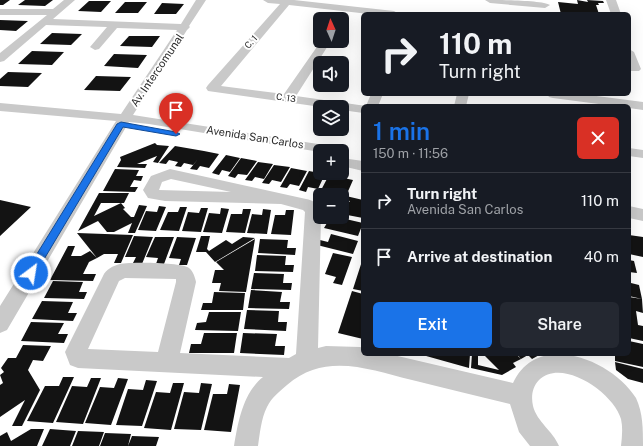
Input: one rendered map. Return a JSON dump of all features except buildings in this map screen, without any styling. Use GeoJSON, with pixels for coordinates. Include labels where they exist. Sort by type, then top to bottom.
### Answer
{"type":"FeatureCollection","features":[{"type":"Feature","properties":{"kind":"street"},"geometry":{"type":"LineString","coordinates":[[0,59],[70,0]]}},
{"type":"Feature","properties":{"kind":"street","name":"Av. Intercomunal"},"geometry":{"type":"LineString","coordinates":[[2,316],[123,121],[202,0]]}},
{"type":"Feature","properties":{"kind":"street"},"geometry":{"type":"LineString","coordinates":[[268,0],[288,1],[376,12]]}},
{"type":"Feature","properties":{"kind":"street"},"geometry":{"type":"LineString","coordinates":[[490,0],[545,6]]}},
{"type":"Feature","properties":{"kind":"street"},"geometry":{"type":"LineString","coordinates":[[611,0],[615,12]]}},
{"type":"Feature","properties":{"kind":"street","name":"C. 1"},"geometry":{"type":"LineString","coordinates":[[213,85],[288,1]]}},
{"type":"Feature","properties":{"kind":"street"},"geometry":{"type":"LineString","coordinates":[[0,12],[55,12]]}},
{"type":"Feature","properties":{"kind":"street"},"geometry":{"type":"LineString","coordinates":[[69,23],[75,19],[85,18],[148,19],[152,20],[150,26]]}},
{"type":"Feature","properties":{"kind":"street"},"geometry":{"type":"LineString","coordinates":[[44,22],[185,27]]}},
{"type":"Feature","properties":{"kind":"street"},"geometry":{"type":"LineString","coordinates":[[95,47],[114,25]]}},
{"type":"Feature","properties":{"kind":"street"},"geometry":{"type":"LineString","coordinates":[[288,98],[321,48]]}},
{"type":"Feature","properties":{"kind":"street"},"geometry":{"type":"LineString","coordinates":[[631,57],[636,69]]}},
{"type":"Feature","properties":{"kind":"street","name":"C. 13"},"geometry":{"type":"LineString","coordinates":[[213,85],[212,88],[214,89],[361,109]]}},
{"type":"Feature","properties":{"kind":"street"},"geometry":{"type":"LineString","coordinates":[[568,96],[628,104]]}},
{"type":"Feature","properties":{"kind":"street"},"geometry":{"type":"LineString","coordinates":[[631,104],[643,106]]}},
{"type":"Feature","properties":{"kind":"street"},"geometry":{"type":"LineString","coordinates":[[0,106],[123,121]]}},
{"type":"Feature","properties":{"kind":"street","name":"Avenida San Carlos"},"geometry":{"type":"LineString","coordinates":[[123,121],[169,123],[313,147]]}},
{"type":"Feature","properties":{"kind":"street","name":"Avenida San Carlos"},"geometry":{"type":"LineString","coordinates":[[123,121],[313,157]]}},
{"type":"Feature","properties":{"kind":"street"},"geometry":{"type":"LineString","coordinates":[[631,152],[643,154]]}},
{"type":"Feature","properties":{"kind":"street"},"geometry":{"type":"LineString","coordinates":[[349,153],[361,155]]}},
{"type":"Feature","properties":{"kind":"street"},"geometry":{"type":"LineString","coordinates":[[349,163],[361,166]]}},
{"type":"Feature","properties":{"kind":"street"},"geometry":{"type":"LineString","coordinates":[[246,446],[250,423],[256,404],[265,390],[299,364],[313,212],[306,204],[170,174],[156,179],[151,190],[154,194],[165,196],[279,199]]}},
{"type":"Feature","properties":{"kind":"street"},"geometry":{"type":"LineString","coordinates":[[631,201],[643,204]]}},
{"type":"Feature","properties":{"kind":"street"},"geometry":{"type":"LineString","coordinates":[[631,212],[643,215]]}},
{"type":"Feature","properties":{"kind":"street"},"geometry":{"type":"LineString","coordinates":[[167,361],[186,282],[183,273],[177,271],[122,271],[116,273],[112,276],[76,352],[78,358],[167,361],[299,364],[341,356],[384,359],[521,396]]}},
{"type":"Feature","properties":{"kind":"street"},"geometry":{"type":"LineString","coordinates":[[547,446],[533,432],[524,414],[521,396],[524,381],[534,370],[555,358],[567,363],[587,362],[620,394],[630,411],[637,435]]}},
{"type":"Feature","properties":{"kind":"route"},"geometry":{"type":"LineString","coordinates":[[31,273],[121,124],[176,134]]}}]}
